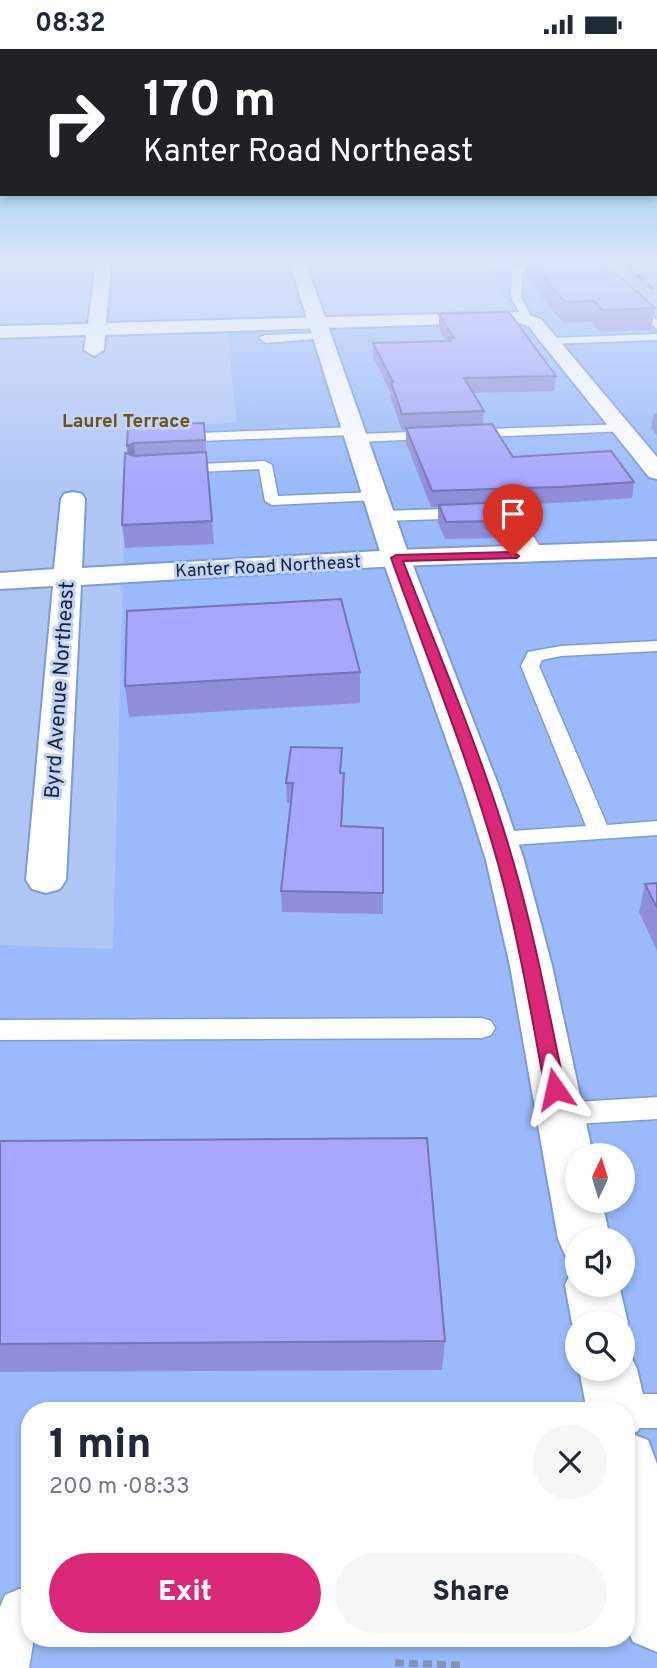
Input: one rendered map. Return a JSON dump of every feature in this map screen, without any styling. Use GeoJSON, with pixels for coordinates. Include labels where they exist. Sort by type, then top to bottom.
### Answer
{"type":"FeatureCollection","features":[{"type":"Feature","properties":{"kind":"street"},"geometry":{"type":"LineString","coordinates":[[94,350],[95,337]]}},
{"type":"Feature","properties":{"kind":"street"},"geometry":{"type":"LineString","coordinates":[[323,337],[396,558],[498,839],[531,966],[582,1227]]}},
{"type":"Feature","properties":{"kind":"street"},"geometry":{"type":"LineString","coordinates":[[547,337],[657,472]]}},
{"type":"Feature","properties":{"kind":"street","name":"Byrd Avenue Northeast"},"geometry":{"type":"LineString","coordinates":[[46,880],[73,499]]}},
{"type":"Feature","properties":{"kind":"street","name":"Kanter Road Northeast"},"geometry":{"type":"LineString","coordinates":[[0,581],[396,558],[657,549]]}},
{"type":"Feature","properties":{"kind":"street"},"geometry":{"type":"LineString","coordinates":[[611,1381],[615,1402]]}},
{"type":"Feature","properties":{"kind":"street"},"geometry":{"type":"LineString","coordinates":[[635,1507],[657,1618]]}},
{"type":"Feature","properties":{"kind":"lane"},"geometry":{"type":"LineString","coordinates":[[266,340],[283,337]]}},
{"type":"Feature","properties":{"kind":"lane"},"geometry":{"type":"LineString","coordinates":[[551,341],[657,337]]}},
{"type":"Feature","properties":{"kind":"lane"},"geometry":{"type":"LineString","coordinates":[[162,439],[624,429]]}},
{"type":"Feature","properties":{"kind":"lane"},"geometry":{"type":"LineString","coordinates":[[162,470],[265,465],[272,501],[509,512],[537,555]]}},
{"type":"Feature","properties":{"kind":"lane"},"geometry":{"type":"LineString","coordinates":[[598,832],[530,666],[534,656],[561,651],[657,646]]}},
{"type":"Feature","properties":{"kind":"lane"},"geometry":{"type":"LineString","coordinates":[[498,839],[657,828]]}},
{"type":"Feature","properties":{"kind":"lane"},"geometry":{"type":"LineString","coordinates":[[0,1030],[482,1028]]}},
{"type":"Feature","properties":{"kind":"lane"},"geometry":{"type":"LineString","coordinates":[[560,1114],[657,1108]]}},
{"type":"Feature","properties":{"kind":"lane"},"geometry":{"type":"LineString","coordinates":[[635,1411],[657,1411]]}},
{"type":"Feature","properties":{"kind":"lane"},"geometry":{"type":"LineString","coordinates":[[9,1668],[21,1609]]}},
{"type":"Feature","properties":{"kind":"path"},"geometry":{"type":"LineString","coordinates":[[395,1663],[462,1665]]}},
{"type":"Feature","properties":{"kind":"shaded area"},"geometry":{"type":"Polygon","coordinates":[[[228,337],[657,337],[657,1668],[0,1668],[0,945],[113,949],[127,427],[237,423],[228,337]]]}},
{"type":"Feature","properties":{"kind":"building"},"geometry":{"type":"Polygon","coordinates":[[[527,337],[556,376],[464,378],[484,411],[402,414],[393,382],[373,343],[451,341],[449,338],[527,337]]]}},
{"type":"Feature","properties":{"kind":"building"},"geometry":{"type":"Polygon","coordinates":[[[204,423],[205,440],[134,443],[127,446],[128,426],[204,423]]]}},
{"type":"Feature","properties":{"kind":"building"},"geometry":{"type":"Polygon","coordinates":[[[492,424],[513,457],[611,451],[634,482],[432,491],[406,428],[492,424]]]}},
{"type":"Feature","properties":{"kind":"building"},"geometry":{"type":"Polygon","coordinates":[[[206,452],[212,521],[122,525],[125,453],[134,456],[206,452]]]}},
{"type":"Feature","properties":{"kind":"building"},"geometry":{"type":"Polygon","coordinates":[[[487,503],[495,521],[446,522],[439,505],[487,503]]]}},
{"type":"Feature","properties":{"kind":"building"},"geometry":{"type":"Polygon","coordinates":[[[341,599],[360,672],[125,686],[127,611],[341,599]]]}},
{"type":"Feature","properties":{"kind":"building"},"geometry":{"type":"Polygon","coordinates":[[[291,747],[342,748],[340,773],[344,773],[341,826],[383,828],[383,893],[281,891],[293,783],[286,783],[291,747]]]}},
{"type":"Feature","properties":{"kind":"building"},"geometry":{"type":"Polygon","coordinates":[[[657,883],[657,908],[645,884],[657,883]]]}},
{"type":"Feature","properties":{"kind":"building"},"geometry":{"type":"Polygon","coordinates":[[[427,1138],[445,1341],[0,1344],[0,1141],[427,1138]]]}},
{"type":"Feature","properties":{"kind":"district","name":"Laurel Terrace"},"geometry":{"type":"Point","coordinates":[126,420]}},
{"type":"Feature","properties":{"kind":"route"},"geometry":{"type":"LineString","coordinates":[[513,556],[396,558],[481,787],[505,860],[531,966],[555,1089]]}}]}
